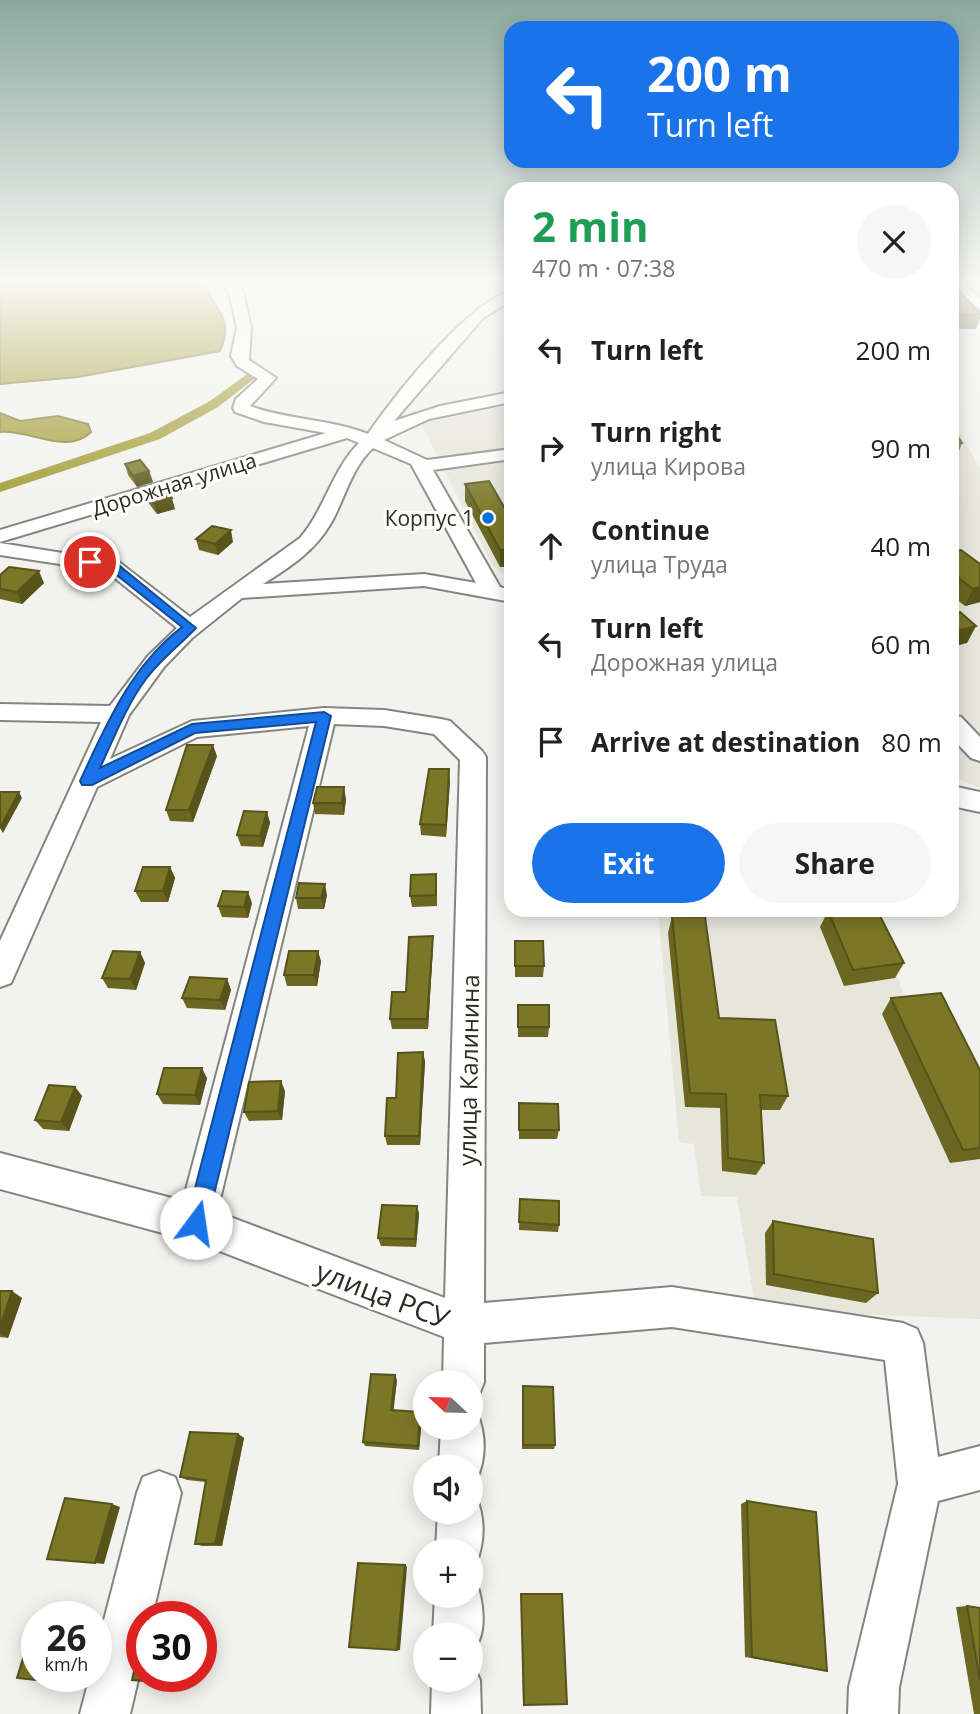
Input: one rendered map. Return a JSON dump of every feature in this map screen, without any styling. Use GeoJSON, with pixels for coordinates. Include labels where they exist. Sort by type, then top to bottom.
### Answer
{"type":"FeatureCollection","features":[{"type":"Feature","properties":{"kind":"street"},"geometry":{"type":"LineString","coordinates":[[240,359],[242,363],[268,378],[242,402],[241,408],[264,417],[373,439],[418,460],[501,594]]}},
{"type":"Feature","properties":{"kind":"street"},"geometry":{"type":"LineString","coordinates":[[0,974],[117,714],[141,676],[172,641],[236,592],[301,550],[317,531],[354,461],[394,409],[439,359]]}},
{"type":"Feature","properties":{"kind":"street"},"geometry":{"type":"LineString","coordinates":[[373,439],[413,419],[504,399]]}},
{"type":"Feature","properties":{"kind":"street","name":"Дорожная улица"},"geometry":{"type":"LineString","coordinates":[[0,536],[348,432]]}},
{"type":"Feature","properties":{"kind":"street"},"geometry":{"type":"LineString","coordinates":[[421,466],[504,455]]}},
{"type":"Feature","properties":{"kind":"street"},"geometry":{"type":"LineString","coordinates":[[0,549],[112,566],[190,628]]}},
{"type":"Feature","properties":{"kind":"street"},"geometry":{"type":"LineString","coordinates":[[236,592],[424,580],[501,594]]}},
{"type":"Feature","properties":{"kind":"street"},"geometry":{"type":"LineString","coordinates":[[0,712],[117,714]]}},
{"type":"Feature","properties":{"kind":"street"},"geometry":{"type":"LineString","coordinates":[[87,781],[192,729],[324,716],[196,1223]]}},
{"type":"Feature","properties":{"kind":"street","name":"улица Калинина"},"geometry":{"type":"LineString","coordinates":[[324,716],[384,718],[441,727],[473,757],[463,1370]]}},
{"type":"Feature","properties":{"kind":"street"},"geometry":{"type":"LineString","coordinates":[[959,730],[980,752]]}},
{"type":"Feature","properties":{"kind":"street"},"geometry":{"type":"LineString","coordinates":[[959,798],[980,802]]}},
{"type":"Feature","properties":{"kind":"street","name":"улица РСУ"},"geometry":{"type":"LineString","coordinates":[[0,1171],[196,1223],[464,1325],[672,1307],[903,1343],[920,1484]]}},
{"type":"Feature","properties":{"kind":"street"},"geometry":{"type":"LineString","coordinates":[[873,1714],[874,1687],[920,1484],[980,1468]]}},
{"type":"Feature","properties":{"kind":"street"},"geometry":{"type":"LineString","coordinates":[[105,1714],[159,1493]]}},
{"type":"Feature","properties":{"kind":"street"},"geometry":{"type":"LineString","coordinates":[[456,1692],[456,1714]]}},
{"type":"Feature","properties":{"kind":"shaded area"},"geometry":{"type":"Polygon","coordinates":[[[0,359],[176,359],[78,377],[0,384],[0,359]]]}},
{"type":"Feature","properties":{"kind":"shaded area"},"geometry":{"type":"Polygon","coordinates":[[[504,406],[504,574],[492,565],[421,423],[504,406]]]}},
{"type":"Feature","properties":{"kind":"shaded area"},"geometry":{"type":"Polygon","coordinates":[[[0,413],[20,421],[58,416],[88,424],[91,432],[81,439],[59,442],[0,432],[0,413]]]}},
{"type":"Feature","properties":{"kind":"shaded area"},"geometry":{"type":"Polygon","coordinates":[[[959,431],[980,468],[980,788],[959,779],[959,431]]]}},
{"type":"Feature","properties":{"kind":"shaded area"},"geometry":{"type":"Polygon","coordinates":[[[659,917],[878,917],[906,1003],[980,1086],[980,1319],[756,1310],[737,1197],[701,1196],[694,1144],[679,1142],[659,917]]]}},
{"type":"Feature","properties":{"kind":"building"},"geometry":{"type":"Polygon","coordinates":[[[140,460],[149,471],[133,476],[125,464],[140,460]]]}},
{"type":"Feature","properties":{"kind":"building"},"geometry":{"type":"Polygon","coordinates":[[[489,481],[504,507],[504,550],[500,550],[465,484],[489,481]]]}},
{"type":"Feature","properties":{"kind":"building"},"geometry":{"type":"Polygon","coordinates":[[[161,485],[172,498],[154,503],[144,490],[161,485]]]}},
{"type":"Feature","properties":{"kind":"building"},"geometry":{"type":"Polygon","coordinates":[[[212,526],[231,530],[215,544],[196,539],[212,526]]]}},
{"type":"Feature","properties":{"kind":"building"},"geometry":{"type":"Polygon","coordinates":[[[959,550],[980,564],[980,587],[973,589],[959,578],[959,550]]]}},
{"type":"Feature","properties":{"kind":"building"},"geometry":{"type":"Polygon","coordinates":[[[9,567],[39,571],[17,592],[0,589],[0,575],[9,567]]]}},
{"type":"Feature","properties":{"kind":"building"},"geometry":{"type":"Polygon","coordinates":[[[960,612],[976,626],[959,630],[960,612]]]}},
{"type":"Feature","properties":{"kind":"building"},"geometry":{"type":"Polygon","coordinates":[[[187,745],[213,745],[189,810],[166,810],[187,745]]]}},
{"type":"Feature","properties":{"kind":"building"},"geometry":{"type":"Polygon","coordinates":[[[429,769],[449,769],[446,825],[420,824],[429,769]]]}},
{"type":"Feature","properties":{"kind":"building"},"geometry":{"type":"Polygon","coordinates":[[[317,787],[344,787],[342,803],[313,803],[317,787]]]}},
{"type":"Feature","properties":{"kind":"building"},"geometry":{"type":"Polygon","coordinates":[[[0,792],[19,792],[0,828],[0,792]]]}},
{"type":"Feature","properties":{"kind":"building"},"geometry":{"type":"Polygon","coordinates":[[[244,811],[267,812],[260,836],[237,835],[244,811]]]}},
{"type":"Feature","properties":{"kind":"building"},"geometry":{"type":"Polygon","coordinates":[[[143,867],[170,867],[163,891],[135,891],[143,867]]]}},
{"type":"Feature","properties":{"kind":"building"},"geometry":{"type":"Polygon","coordinates":[[[436,874],[436,895],[410,896],[411,875],[436,874]]]}},
{"type":"Feature","properties":{"kind":"building"},"geometry":{"type":"Polygon","coordinates":[[[299,883],[325,884],[321,898],[296,898],[299,883]]]}},
{"type":"Feature","properties":{"kind":"building"},"geometry":{"type":"Polygon","coordinates":[[[223,891],[248,892],[244,907],[218,906],[223,891]]]}},
{"type":"Feature","properties":{"kind":"building"},"geometry":{"type":"Polygon","coordinates":[[[672,917],[705,917],[719,1018],[775,1020],[788,1096],[760,1095],[764,1163],[728,1158],[726,1094],[690,1093],[672,917]]]}},
{"type":"Feature","properties":{"kind":"building"},"geometry":{"type":"Polygon","coordinates":[[[831,917],[881,917],[904,963],[853,970],[831,917]]]}},
{"type":"Feature","properties":{"kind":"building"},"geometry":{"type":"Polygon","coordinates":[[[433,936],[427,1019],[390,1019],[392,992],[406,992],[409,937],[433,936]]]}},
{"type":"Feature","properties":{"kind":"building"},"geometry":{"type":"Polygon","coordinates":[[[515,941],[543,941],[544,966],[515,966],[515,941]]]}},
{"type":"Feature","properties":{"kind":"building"},"geometry":{"type":"Polygon","coordinates":[[[113,951],[140,952],[130,979],[102,978],[113,951]]]}},
{"type":"Feature","properties":{"kind":"building"},"geometry":{"type":"Polygon","coordinates":[[[289,951],[318,951],[314,975],[284,975],[289,951]]]}},
{"type":"Feature","properties":{"kind":"building"},"geometry":{"type":"Polygon","coordinates":[[[190,977],[227,979],[220,1000],[182,998],[190,977]]]}},
{"type":"Feature","properties":{"kind":"building"},"geometry":{"type":"Polygon","coordinates":[[[941,993],[980,1070],[980,1148],[963,1150],[891,998],[941,993]]]}},
{"type":"Feature","properties":{"kind":"building"},"geometry":{"type":"Polygon","coordinates":[[[518,1005],[549,1005],[549,1027],[518,1027],[518,1005]]]}},
{"type":"Feature","properties":{"kind":"building"},"geometry":{"type":"Polygon","coordinates":[[[423,1052],[419,1136],[385,1136],[387,1098],[396,1098],[398,1053],[423,1052]]]}},
{"type":"Feature","properties":{"kind":"building"},"geometry":{"type":"Polygon","coordinates":[[[164,1068],[202,1068],[195,1095],[157,1094],[164,1068]]]}},
{"type":"Feature","properties":{"kind":"building"},"geometry":{"type":"Polygon","coordinates":[[[281,1081],[278,1111],[244,1112],[249,1082],[281,1081]]]}},
{"type":"Feature","properties":{"kind":"building"},"geometry":{"type":"Polygon","coordinates":[[[49,1085],[75,1087],[61,1122],[35,1120],[49,1085]]]}},
{"type":"Feature","properties":{"kind":"building"},"geometry":{"type":"Polygon","coordinates":[[[519,1103],[558,1104],[559,1130],[519,1130],[519,1103]]]}},
{"type":"Feature","properties":{"kind":"building"},"geometry":{"type":"Polygon","coordinates":[[[520,1199],[559,1201],[559,1225],[519,1222],[520,1199]]]}},
{"type":"Feature","properties":{"kind":"building"},"geometry":{"type":"Polygon","coordinates":[[[382,1205],[417,1206],[415,1239],[378,1238],[382,1205]]]}},
{"type":"Feature","properties":{"kind":"building"},"geometry":{"type":"Polygon","coordinates":[[[773,1221],[873,1239],[878,1293],[774,1274],[773,1221]]]}},
{"type":"Feature","properties":{"kind":"building"},"geometry":{"type":"Polygon","coordinates":[[[0,1291],[12,1291],[0,1327],[0,1291]]]}},
{"type":"Feature","properties":{"kind":"building"},"geometry":{"type":"Polygon","coordinates":[[[371,1374],[395,1375],[391,1410],[413,1412],[413,1440],[418,1440],[418,1446],[363,1442],[371,1374]]]}},
{"type":"Feature","properties":{"kind":"building"},"geometry":{"type":"Polygon","coordinates":[[[523,1386],[553,1387],[555,1445],[523,1445],[523,1386]]]}},
{"type":"Feature","properties":{"kind":"building"},"geometry":{"type":"Polygon","coordinates":[[[190,1432],[238,1434],[215,1544],[195,1544],[206,1480],[180,1477],[190,1432]]]}},
{"type":"Feature","properties":{"kind":"building"},"geometry":{"type":"Polygon","coordinates":[[[65,1498],[112,1504],[95,1563],[47,1559],[65,1498]]]}},
{"type":"Feature","properties":{"kind":"building"},"geometry":{"type":"Polygon","coordinates":[[[747,1501],[816,1512],[827,1671],[752,1657],[747,1501]]]}},
{"type":"Feature","properties":{"kind":"building"},"geometry":{"type":"Polygon","coordinates":[[[358,1563],[405,1565],[397,1650],[349,1647],[358,1563]]]}},
{"type":"Feature","properties":{"kind":"building"},"geometry":{"type":"Polygon","coordinates":[[[521,1594],[562,1594],[567,1704],[524,1705],[521,1594]]]}},
{"type":"Feature","properties":{"kind":"building"},"geometry":{"type":"Polygon","coordinates":[[[967,1606],[980,1608],[980,1680],[967,1606]]]}},
{"type":"Feature","properties":{"kind":"waterway"},"geometry":{"type":"LineString","coordinates":[[0,488],[155,436],[214,404],[250,376]]}},
{"type":"Feature","properties":{"kind":"place","name":"Корпус 1"},"geometry":{"type":"Point","coordinates":[488,518]}},
{"type":"Feature","properties":{"kind":"route"},"geometry":{"type":"LineString","coordinates":[[90,562],[112,566],[190,628],[172,641],[141,676],[117,714],[87,781],[192,729],[324,716],[196,1223]]}}]}
